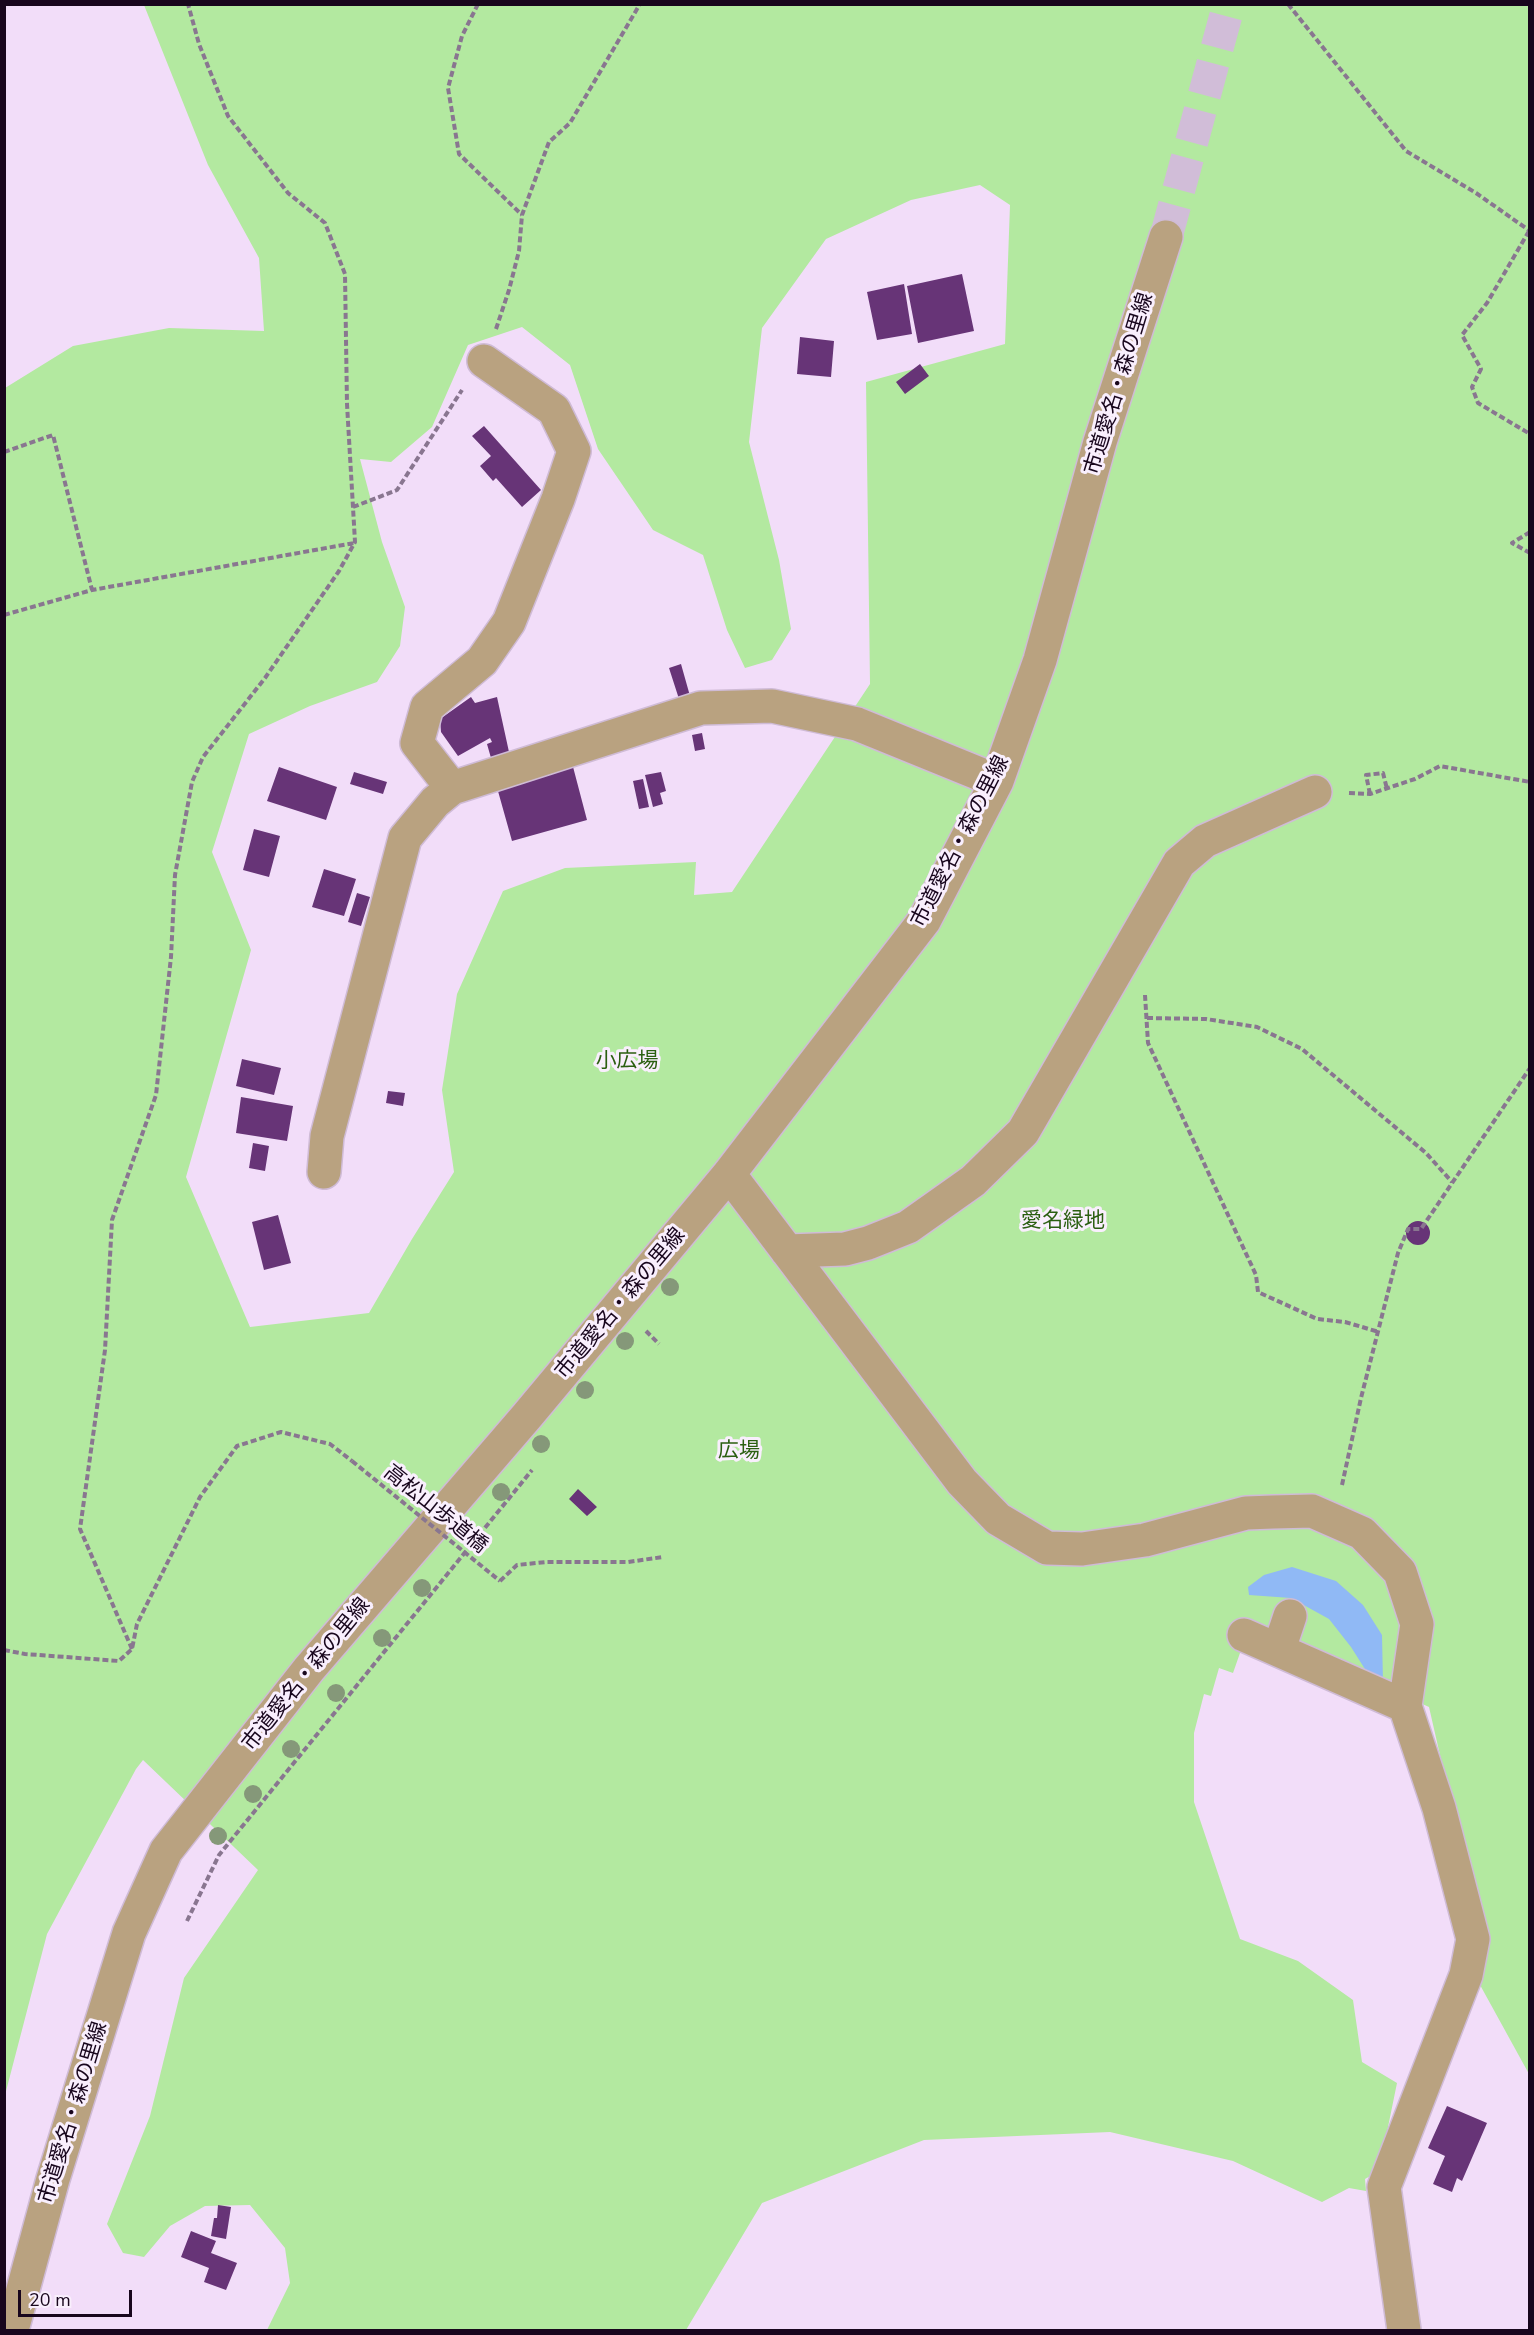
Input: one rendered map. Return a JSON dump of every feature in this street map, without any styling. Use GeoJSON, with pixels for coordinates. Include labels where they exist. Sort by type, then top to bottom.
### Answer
{"type":"FeatureCollection","features":[{"type":"Feature","properties":{"kind":"street","name":"市道愛名・森の里線"},"geometry":{"type":"LineString","coordinates":[[12,2331],[53,2178],[129,1933],[166,1851],[309,1669],[527,1416],[729,1174],[924,921],[997,781],[1040,660],[1100,442],[1166,237]]}},
{"type":"Feature","properties":{"kind":"street"},"geometry":{"type":"LineString","coordinates":[[452,788],[417,743],[427,707],[482,661],[509,622],[558,499],[574,451],[554,410],[484,361]]}},
{"type":"Feature","properties":{"kind":"street"},"geometry":{"type":"LineString","coordinates":[[324,1172],[327,1136],[405,838],[435,802],[452,788],[701,708],[772,706],[857,724],[997,781]]}},
{"type":"Feature","properties":{"kind":"street"},"geometry":{"type":"LineString","coordinates":[[787,1251],[845,1249],[868,1243],[908,1227],[974,1181],[1023,1132],[1179,863],[1205,841],[1315,792]]}},
{"type":"Feature","properties":{"kind":"street"},"geometry":{"type":"LineString","coordinates":[[729,1174],[962,1482],[998,1519],[1047,1548],[1082,1549],[1145,1540],[1246,1513],[1312,1511],[1362,1533],[1400,1572],[1417,1624],[1405,1706],[1438,1808],[1473,1939],[1466,1975],[1384,2187],[1404,2331]]}},
{"type":"Feature","properties":{"kind":"street"},"geometry":{"type":"LineString","coordinates":[[1278,1649],[1290,1616]]}},
{"type":"Feature","properties":{"kind":"street"},"geometry":{"type":"LineString","coordinates":[[1244,1635],[1405,1706]]}},
{"type":"Feature","properties":{"kind":"path"},"geometry":{"type":"LineString","coordinates":[[4,1650],[25,1654],[119,1661],[132,1648],[80,1529],[105,1350],[112,1220],[156,1095],[171,957],[175,876],[192,782],[203,757],[265,678],[339,571],[355,542],[347,404],[345,274],[325,223],[288,193],[228,116],[199,44],[188,4]]}},
{"type":"Feature","properties":{"kind":"path"},"geometry":{"type":"LineString","coordinates":[[478,4],[462,36],[448,88],[459,154],[522,214]]}},
{"type":"Feature","properties":{"kind":"path"},"geometry":{"type":"LineString","coordinates":[[353,507],[397,490],[474,370],[484,361],[509,290],[519,251],[522,214],[549,142],[570,123],[640,4]]}},
{"type":"Feature","properties":{"kind":"path"},"geometry":{"type":"LineString","coordinates":[[1288,4],[1406,151],[1476,193],[1529,231],[1486,303],[1462,335],[1481,369],[1472,387],[1478,403],[1530,434]]}},
{"type":"Feature","properties":{"kind":"path"},"geometry":{"type":"LineString","coordinates":[[4,452],[54,435],[92,590]]}},
{"type":"Feature","properties":{"kind":"path"},"geometry":{"type":"LineString","coordinates":[[1530,532],[1512,543],[1530,553]]}},
{"type":"Feature","properties":{"kind":"path"},"geometry":{"type":"LineString","coordinates":[[4,615],[92,590],[355,542]]}},
{"type":"Feature","properties":{"kind":"path"},"geometry":{"type":"LineString","coordinates":[[1315,792],[1370,794],[1415,779],[1440,766],[1530,782]]}},
{"type":"Feature","properties":{"kind":"path"},"geometry":{"type":"LineString","coordinates":[[1370,794],[1366,776],[1383,773],[1387,789]]}},
{"type":"Feature","properties":{"kind":"path"},"geometry":{"type":"LineString","coordinates":[[1144,986],[1149,1043],[1256,1275],[1258,1292],[1317,1319],[1345,1322],[1379,1332]]}},
{"type":"Feature","properties":{"kind":"path"},"geometry":{"type":"LineString","coordinates":[[1147,1018],[1206,1019],[1257,1027],[1302,1049],[1426,1153],[1452,1182]]}},
{"type":"Feature","properties":{"kind":"path"},"geometry":{"type":"LineString","coordinates":[[1330,1519],[1344,1482],[1361,1398],[1398,1253],[1408,1229],[1421,1229],[1530,1068]]}},
{"type":"Feature","properties":{"kind":"path"},"geometry":{"type":"LineString","coordinates":[[646,1331],[659,1344]]}},
{"type":"Feature","properties":{"kind":"path","name":"高松山歩道橋"},"geometry":{"type":"LineString","coordinates":[[132,1648],[137,1624],[200,1497],[237,1446],[280,1432],[330,1444],[500,1581],[517,1565],[546,1562],[628,1562],[663,1557]]}},
{"type":"Feature","properties":{"kind":"green space","name":"愛名緑地"},"geometry":{"type":"Polygon","coordinates":[[[144,5],[1529,5],[1529,2074],[1474,1974],[1483,1943],[1429,1707],[1275,1638],[1240,1653],[1233,1673],[1219,1668],[1211,1696],[1204,1694],[1194,1733],[1194,1802],[1240,1939],[1298,1961],[1353,2000],[1362,2062],[1397,2083],[1379,2171],[1365,2179],[1366,2191],[1349,2188],[1322,2202],[1233,2161],[1110,2132],[924,2140],[762,2203],[686,2330],[267,2330],[290,2283],[285,2248],[250,2205],[205,2206],[170,2226],[144,2257],[123,2253],[107,2224],[150,2116],[184,1978],[258,1870],[143,1760],[47,1934],[5,2095],[5,388],[73,346],[169,328],[264,331],[259,258],[208,165],[144,5]],[[980,185],[911,200],[826,239],[762,328],[749,442],[779,560],[791,629],[772,660],[745,668],[727,630],[703,555],[653,530],[598,449],[570,365],[522,327],[468,345],[432,427],[391,462],[360,459],[382,542],[405,607],[400,646],[377,682],[310,706],[249,734],[212,852],[251,950],[186,1177],[250,1327],[369,1313],[454,1172],[442,1090],[457,994],[503,891],[565,868],[696,862],[694,895],[732,892],[870,684],[866,382],[1005,344],[1010,205],[980,185]]]}},
{"type":"Feature","properties":{"kind":"water"},"geometry":{"type":"Polygon","coordinates":[[[1292,1567],[1336,1581],[1363,1605],[1382,1635],[1383,1683],[1375,1685],[1351,1647],[1329,1619],[1291,1598],[1249,1595],[1248,1587],[1264,1575],[1292,1567]]]}},
{"type":"Feature","properties":{"kind":"building"},"geometry":{"type":"Polygon","coordinates":[[[962,274],[974,331],[918,343],[907,286],[962,274]]]}},
{"type":"Feature","properties":{"kind":"building"},"geometry":{"type":"Polygon","coordinates":[[[904,284],[912,334],[877,340],[867,292],[904,284]]]}},
{"type":"Feature","properties":{"kind":"building"},"geometry":{"type":"Polygon","coordinates":[[[800,337],[834,341],[831,377],[797,374],[800,337]]]}},
{"type":"Feature","properties":{"kind":"building"},"geometry":{"type":"Polygon","coordinates":[[[920,364],[929,376],[905,394],[896,382],[920,364]]]}},
{"type":"Feature","properties":{"kind":"building"},"geometry":{"type":"Polygon","coordinates":[[[484,426],[541,490],[522,507],[496,478],[493,481],[480,466],[491,456],[472,436],[484,426]]]}},
{"type":"Feature","properties":{"kind":"building"},"geometry":{"type":"Polygon","coordinates":[[[681,664],[690,696],[679,699],[669,668],[681,664]]]}},
{"type":"Feature","properties":{"kind":"building"},"geometry":{"type":"Polygon","coordinates":[[[471,697],[475,703],[497,697],[509,752],[491,758],[487,744],[492,742],[490,738],[458,756],[441,732],[440,719],[471,697]]]}},
{"type":"Feature","properties":{"kind":"building"},"geometry":{"type":"Polygon","coordinates":[[[702,733],[705,749],[695,751],[692,735],[702,733]]]}},
{"type":"Feature","properties":{"kind":"building"},"geometry":{"type":"Polygon","coordinates":[[[572,763],[587,820],[512,841],[496,784],[572,763]]]}},
{"type":"Feature","properties":{"kind":"building"},"geometry":{"type":"Polygon","coordinates":[[[279,767],[337,787],[326,820],[267,801],[279,767]]]}},
{"type":"Feature","properties":{"kind":"building"},"geometry":{"type":"Polygon","coordinates":[[[354,772],[387,782],[383,794],[350,784],[354,772]]]}},
{"type":"Feature","properties":{"kind":"building"},"geometry":{"type":"Polygon","coordinates":[[[661,772],[666,791],[660,793],[663,804],[653,807],[645,775],[661,772]]]}},
{"type":"Feature","properties":{"kind":"building"},"geometry":{"type":"Polygon","coordinates":[[[643,779],[649,807],[639,809],[633,781],[643,779]]]}},
{"type":"Feature","properties":{"kind":"building"},"geometry":{"type":"Polygon","coordinates":[[[254,829],[280,836],[269,877],[243,870],[254,829]]]}},
{"type":"Feature","properties":{"kind":"building"},"geometry":{"type":"Polygon","coordinates":[[[324,869],[356,879],[344,916],[312,907],[324,869]]]}},
{"type":"Feature","properties":{"kind":"building"},"geometry":{"type":"Polygon","coordinates":[[[357,893],[370,897],[361,926],[348,922],[357,893]]]}},
{"type":"Feature","properties":{"kind":"building"},"geometry":{"type":"Polygon","coordinates":[[[242,1059],[281,1068],[274,1095],[236,1086],[242,1059]]]}},
{"type":"Feature","properties":{"kind":"building"},"geometry":{"type":"Polygon","coordinates":[[[388,1091],[405,1093],[403,1106],[386,1103],[388,1091]]]}},
{"type":"Feature","properties":{"kind":"building"},"geometry":{"type":"Polygon","coordinates":[[[241,1097],[293,1106],[287,1141],[236,1133],[241,1097]]]}},
{"type":"Feature","properties":{"kind":"building"},"geometry":{"type":"Polygon","coordinates":[[[253,1143],[269,1146],[265,1171],[249,1168],[253,1143]]]}},
{"type":"Feature","properties":{"kind":"building"},"geometry":{"type":"Polygon","coordinates":[[[278,1215],[291,1263],[264,1270],[252,1222],[278,1215]]]}},
{"type":"Feature","properties":{"kind":"building"},"geometry":{"type":"Polygon","coordinates":[[[1413,1221],[1423,1221],[1430,1228],[1430,1238],[1423,1245],[1413,1245],[1406,1238],[1406,1228],[1413,1221]]]}},
{"type":"Feature","properties":{"kind":"building"},"geometry":{"type":"Polygon","coordinates":[[[578,1489],[597,1507],[587,1516],[569,1499],[578,1489]]]}},
{"type":"Feature","properties":{"kind":"building"},"geometry":{"type":"Polygon","coordinates":[[[1447,2106],[1487,2123],[1462,2181],[1457,2178],[1452,2192],[1433,2184],[1445,2156],[1428,2148],[1447,2106]]]}},
{"type":"Feature","properties":{"kind":"building"},"geometry":{"type":"Polygon","coordinates":[[[218,2205],[231,2207],[226,2239],[211,2236],[214,2218],[217,2218],[218,2205]]]}},
{"type":"Feature","properties":{"kind":"building"},"geometry":{"type":"Polygon","coordinates":[[[191,2231],[216,2241],[211,2253],[237,2263],[226,2290],[204,2282],[209,2268],[181,2257],[191,2231]]]}},
{"type":"Feature","properties":{"kind":"tunnel"},"geometry":{"type":"LineString","coordinates":[[1166,237],[1229,4]]}},
{"type":"Feature","properties":{"kind":"park label","name":"小広場"},"geometry":{"type":"Point","coordinates":[627,1062]}},
{"type":"Feature","properties":{"kind":"park label","name":"広場"},"geometry":{"type":"Point","coordinates":[739,1452]}}]}
